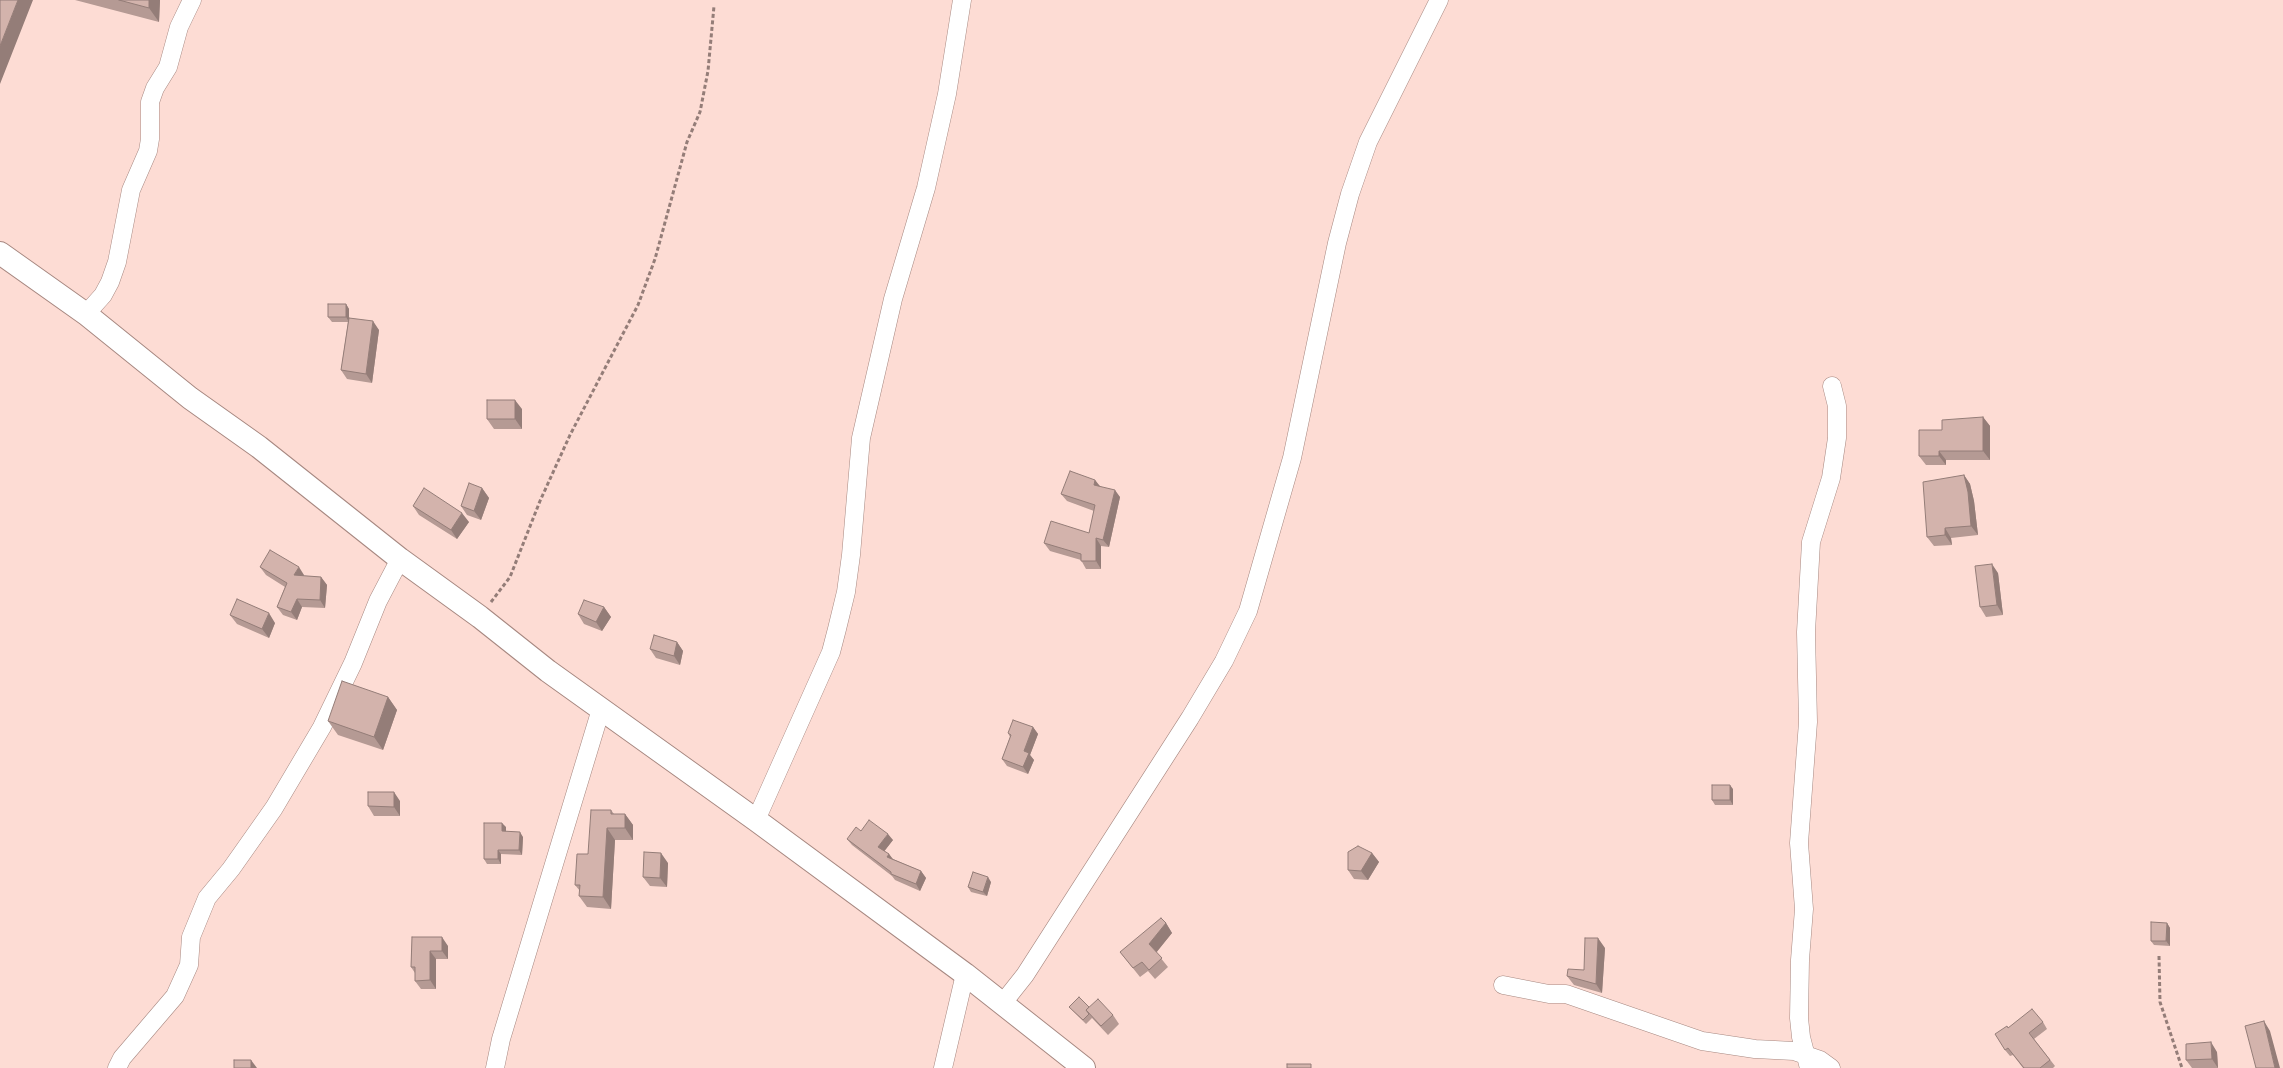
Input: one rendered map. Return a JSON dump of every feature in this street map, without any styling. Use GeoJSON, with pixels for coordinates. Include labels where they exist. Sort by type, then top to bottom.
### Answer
{"type":"FeatureCollection","features":[{"type":"Feature","properties":{"kind":"main road"},"geometry":{"type":"LineString","coordinates":[[0,253],[86,314],[190,398],[320,494],[400,559],[480,616],[548,671],[756,820],[964,974],[1084,1068]]}},
{"type":"Feature","properties":{"kind":"street"},"geometry":{"type":"LineString","coordinates":[[86,314],[103,295],[117,262],[131,190],[148,151],[150,139],[150,102],[155,88],[168,67],[179,27],[192,0]]}},
{"type":"Feature","properties":{"kind":"street"},"geometry":{"type":"LineString","coordinates":[[756,820],[831,652],[837,629],[846,592],[851,555],[861,438],[891,308],[934,150],[947,94],[962,0]]}},
{"type":"Feature","properties":{"kind":"street"},"geometry":{"type":"LineString","coordinates":[[1002,1004],[1025,975],[1190,718],[1224,661],[1248,611],[1292,458],[1337,243],[1350,194],[1368,142],[1439,0]]}},
{"type":"Feature","properties":{"kind":"street"},"geometry":{"type":"LineString","coordinates":[[1808,1061],[1800,1018],[1800,960],[1804,909],[1799,843],[1808,722],[1806,632],[1811,542],[1831,478],[1837,438],[1838,406],[1832,386]]}},
{"type":"Feature","properties":{"kind":"street"},"geometry":{"type":"LineString","coordinates":[[116,1068],[122,1058],[175,996],[189,965],[191,937],[207,898],[231,869],[274,808],[322,727],[353,663],[378,602],[400,559]]}},
{"type":"Feature","properties":{"kind":"street"},"geometry":{"type":"LineString","coordinates":[[495,1068],[501,1039],[601,709]]}},
{"type":"Feature","properties":{"kind":"street"},"geometry":{"type":"LineString","coordinates":[[943,1068],[964,974]]}},
{"type":"Feature","properties":{"kind":"street"},"geometry":{"type":"LineString","coordinates":[[1503,984],[1549,994],[1566,994],[1702,1041],[1755,1049],[1794,1050],[1808,1061],[1820,1060],[1831,1068]]}},
{"type":"Feature","properties":{"kind":"path"},"geometry":{"type":"LineString","coordinates":[[480,616],[510,577],[540,501],[570,435],[638,305],[655,259],[669,201],[687,142],[700,112],[708,71],[714,6]]}},
{"type":"Feature","properties":{"kind":"path"},"geometry":{"type":"LineString","coordinates":[[2159,956],[2160,1002],[2182,1068]]}},
{"type":"Feature","properties":{"kind":"building"},"geometry":{"type":"Polygon","coordinates":[[[0,0],[18,0],[0,46],[0,0]]]}},
{"type":"Feature","properties":{"kind":"building"},"geometry":{"type":"Polygon","coordinates":[[[119,0],[149,0],[149,8],[119,0]]]}},
{"type":"Feature","properties":{"kind":"building"},"geometry":{"type":"Polygon","coordinates":[[[328,304],[346,304],[346,317],[328,317],[328,304]]]}},
{"type":"Feature","properties":{"kind":"building"},"geometry":{"type":"Polygon","coordinates":[[[349,318],[373,321],[366,374],[341,370],[349,318]]]}},
{"type":"Feature","properties":{"kind":"building"},"geometry":{"type":"Polygon","coordinates":[[[487,400],[515,400],[515,419],[487,419],[487,400]]]}},
{"type":"Feature","properties":{"kind":"building"},"geometry":{"type":"Polygon","coordinates":[[[1983,417],[1983,451],[1939,451],[1939,456],[1919,456],[1919,430],[1942,430],[1942,420],[1983,417]]]}},
{"type":"Feature","properties":{"kind":"building"},"geometry":{"type":"Polygon","coordinates":[[[1070,471],[1095,480],[1094,485],[1115,490],[1103,540],[1096,538],[1096,561],[1081,561],[1081,554],[1044,543],[1051,521],[1089,533],[1095,505],[1061,494],[1070,471]]]}},
{"type":"Feature","properties":{"kind":"building"},"geometry":{"type":"Polygon","coordinates":[[[1964,475],[1968,492],[1971,526],[1945,528],[1945,535],[1927,537],[1923,482],[1964,475]]]}},
{"type":"Feature","properties":{"kind":"building"},"geometry":{"type":"Polygon","coordinates":[[[469,483],[482,488],[474,511],[461,506],[469,483]]]}},
{"type":"Feature","properties":{"kind":"building"},"geometry":{"type":"Polygon","coordinates":[[[424,488],[462,513],[451,530],[413,506],[424,488]]]}},
{"type":"Feature","properties":{"kind":"building"},"geometry":{"type":"Polygon","coordinates":[[[270,550],[299,567],[294,575],[321,577],[320,600],[297,599],[291,612],[277,607],[287,583],[260,567],[270,550]]]}},
{"type":"Feature","properties":{"kind":"building"},"geometry":{"type":"Polygon","coordinates":[[[1992,564],[1997,605],[1980,607],[1975,566],[1992,564]]]}},
{"type":"Feature","properties":{"kind":"building"},"geometry":{"type":"Polygon","coordinates":[[[237,599],[269,613],[262,629],[230,615],[237,599]]]}},
{"type":"Feature","properties":{"kind":"building"},"geometry":{"type":"Polygon","coordinates":[[[584,600],[604,607],[596,622],[578,614],[584,600]]]}},
{"type":"Feature","properties":{"kind":"building"},"geometry":{"type":"Polygon","coordinates":[[[654,635],[677,642],[674,656],[650,649],[654,635]]]}},
{"type":"Feature","properties":{"kind":"building"},"geometry":{"type":"Polygon","coordinates":[[[342,681],[388,697],[374,737],[328,721],[342,681]]]}},
{"type":"Feature","properties":{"kind":"building"},"geometry":{"type":"Polygon","coordinates":[[[1013,720],[1033,727],[1024,751],[1029,753],[1023,767],[1002,759],[1011,735],[1008,733],[1013,720]]]}},
{"type":"Feature","properties":{"kind":"building"},"geometry":{"type":"Polygon","coordinates":[[[1712,785],[1730,785],[1730,800],[1712,800],[1712,785]]]}},
{"type":"Feature","properties":{"kind":"building"},"geometry":{"type":"Polygon","coordinates":[[[368,792],[394,792],[394,807],[368,806],[368,792]]]}},
{"type":"Feature","properties":{"kind":"building"},"geometry":{"type":"Polygon","coordinates":[[[591,810],[611,810],[611,814],[625,814],[625,828],[607,828],[603,897],[579,896],[580,885],[575,885],[577,854],[588,854],[591,810]]]}},
{"type":"Feature","properties":{"kind":"building"},"geometry":{"type":"Polygon","coordinates":[[[869,820],[888,834],[878,847],[889,854],[887,857],[921,871],[916,884],[891,874],[891,872],[847,839],[856,827],[861,831],[869,820]]]}},
{"type":"Feature","properties":{"kind":"building"},"geometry":{"type":"Polygon","coordinates":[[[484,823],[502,823],[502,831],[520,832],[519,850],[498,850],[498,859],[484,859],[484,823]]]}},
{"type":"Feature","properties":{"kind":"building"},"geometry":{"type":"Polygon","coordinates":[[[1358,846],[1372,853],[1361,871],[1348,870],[1348,852],[1358,846]]]}},
{"type":"Feature","properties":{"kind":"building"},"geometry":{"type":"Polygon","coordinates":[[[644,852],[661,853],[660,878],[643,877],[644,852]]]}},
{"type":"Feature","properties":{"kind":"building"},"geometry":{"type":"Polygon","coordinates":[[[973,872],[988,877],[983,892],[968,887],[973,872]]]}},
{"type":"Feature","properties":{"kind":"building"},"geometry":{"type":"Polygon","coordinates":[[[1161,918],[1166,923],[1149,944],[1162,958],[1149,970],[1142,962],[1133,968],[1120,952],[1161,918]]]}},
{"type":"Feature","properties":{"kind":"building"},"geometry":{"type":"Polygon","coordinates":[[[2151,922],[2167,923],[2166,941],[2151,941],[2151,922]]]}},
{"type":"Feature","properties":{"kind":"building"},"geometry":{"type":"Polygon","coordinates":[[[412,937],[442,937],[442,951],[430,951],[430,980],[415,981],[415,967],[411,967],[412,937]]]}},
{"type":"Feature","properties":{"kind":"building"},"geometry":{"type":"Polygon","coordinates":[[[1585,938],[1598,938],[1596,984],[1567,976],[1568,969],[1584,970],[1585,938]]]}},
{"type":"Feature","properties":{"kind":"building"},"geometry":{"type":"Polygon","coordinates":[[[1079,997],[1089,1007],[1086,1010],[1089,1014],[1083,1020],[1069,1007],[1079,997]]]}},
{"type":"Feature","properties":{"kind":"building"},"geometry":{"type":"Polygon","coordinates":[[[1098,999],[1113,1015],[1101,1026],[1086,1010],[1098,999]]]}},
{"type":"Feature","properties":{"kind":"building"},"geometry":{"type":"Polygon","coordinates":[[[2032,1009],[2043,1022],[2029,1033],[2050,1060],[2040,1068],[2024,1068],[2008,1048],[2005,1050],[1995,1034],[2007,1026],[2008,1028],[2032,1009]]]}},
{"type":"Feature","properties":{"kind":"building"},"geometry":{"type":"Polygon","coordinates":[[[2264,1021],[2275,1068],[2256,1068],[2245,1026],[2264,1021]]]}},
{"type":"Feature","properties":{"kind":"building"},"geometry":{"type":"Polygon","coordinates":[[[2211,1042],[2212,1059],[2186,1060],[2186,1044],[2211,1042]]]}},
{"type":"Feature","properties":{"kind":"building"},"geometry":{"type":"Polygon","coordinates":[[[234,1060],[251,1060],[251,1068],[234,1068],[234,1060]]]}},
{"type":"Feature","properties":{"kind":"building"},"geometry":{"type":"Polygon","coordinates":[[[1287,1064],[1311,1064],[1311,1068],[1287,1068],[1287,1064]]]}}]}
